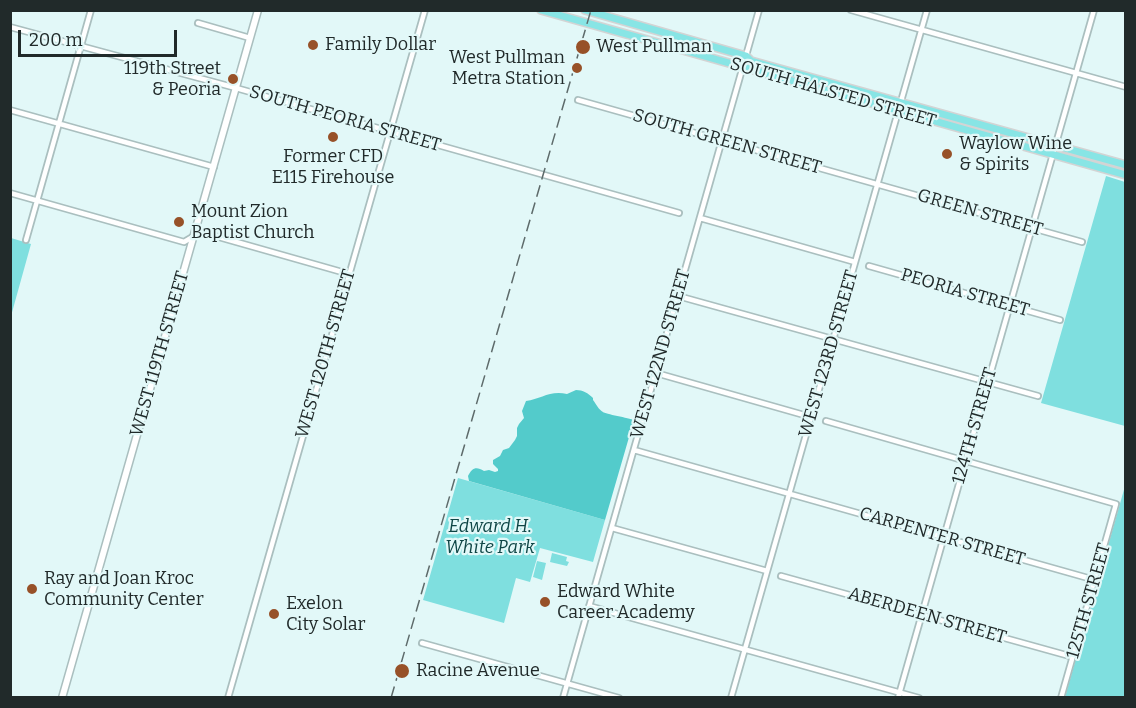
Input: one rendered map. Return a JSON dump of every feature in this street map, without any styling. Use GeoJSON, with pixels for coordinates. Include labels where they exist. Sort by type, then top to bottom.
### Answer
{"type":"FeatureCollection","features":[{"type":"Feature","properties":{"kind":"main road","name":"SOUTH HALSTED STREET"},"geometry":{"type":"LineString","coordinates":[[541,10],[1125,175]]}},
{"type":"Feature","properties":{"kind":"main road","name":"SOUTH HALSTED STREET"},"geometry":{"type":"LineString","coordinates":[[585,10],[746,56],[751,61],[1125,165]]}},
{"type":"Feature","properties":{"kind":"street"},"geometry":{"type":"LineString","coordinates":[[26,240],[91,10]]}},
{"type":"Feature","properties":{"kind":"street","name":"WEST 119TH STREET"},"geometry":{"type":"LineString","coordinates":[[62,698],[258,10]]}},
{"type":"Feature","properties":{"kind":"street","name":"WEST 120TH STREET"},"geometry":{"type":"LineString","coordinates":[[228,698],[425,10]]}},
{"type":"Feature","properties":{"kind":"street","name":"WEST 122ND STREET"},"geometry":{"type":"LineString","coordinates":[[564,698],[759,10]]}},
{"type":"Feature","properties":{"kind":"street"},"geometry":{"type":"LineString","coordinates":[[851,10],[1125,87]]}},
{"type":"Feature","properties":{"kind":"street","name":"WEST 123RD STREET"},"geometry":{"type":"LineString","coordinates":[[731,698],[927,10]]}},
{"type":"Feature","properties":{"kind":"street","name":"124TH STREET"},"geometry":{"type":"LineString","coordinates":[[899,695],[1094,10]]}},
{"type":"Feature","properties":{"kind":"street"},"geometry":{"type":"LineString","coordinates":[[198,23],[250,38]]}},
{"type":"Feature","properties":{"kind":"street","name":"SOUTH PEORIA STREET"},"geometry":{"type":"LineString","coordinates":[[10,27],[680,213]]}},
{"type":"Feature","properties":{"kind":"street","name":"SOUTH GREEN STREET"},"geometry":{"type":"LineString","coordinates":[[578,100],[877,184]]}},
{"type":"Feature","properties":{"kind":"street"},"geometry":{"type":"LineString","coordinates":[[10,110],[214,167]]}},
{"type":"Feature","properties":{"kind":"street","name":"GREEN STREET"},"geometry":{"type":"LineString","coordinates":[[877,184],[1082,242]]}},
{"type":"Feature","properties":{"kind":"street"},"geometry":{"type":"LineString","coordinates":[[10,193],[184,242],[201,232],[349,274]]}},
{"type":"Feature","properties":{"kind":"street"},"geometry":{"type":"LineString","coordinates":[[700,218],[855,262]]}},
{"type":"Feature","properties":{"kind":"street","name":"PEORIA STREET"},"geometry":{"type":"LineString","coordinates":[[869,266],[1060,320]]}},
{"type":"Feature","properties":{"kind":"street"},"geometry":{"type":"LineString","coordinates":[[678,296],[1038,396]]}},
{"type":"Feature","properties":{"kind":"street"},"geometry":{"type":"LineString","coordinates":[[656,373],[811,417]]}},
{"type":"Feature","properties":{"kind":"street"},"geometry":{"type":"LineString","coordinates":[[826,421],[965,460]]}},
{"type":"Feature","properties":{"kind":"street","name":"CARPENTER STREET"},"geometry":{"type":"LineString","coordinates":[[634,450],[1095,580]]}},
{"type":"Feature","properties":{"kind":"street","name":"125TH STREET"},"geometry":{"type":"LineString","coordinates":[[965,460],[1116,504],[1061,698]]}},
{"type":"Feature","properties":{"kind":"street"},"geometry":{"type":"LineString","coordinates":[[612,528],[766,572]]}},
{"type":"Feature","properties":{"kind":"street","name":"ABERDEEN STREET"},"geometry":{"type":"LineString","coordinates":[[781,576],[1073,657]]}},
{"type":"Feature","properties":{"kind":"street"},"geometry":{"type":"LineString","coordinates":[[590,606],[899,695],[919,698]]}},
{"type":"Feature","properties":{"kind":"street"},"geometry":{"type":"LineString","coordinates":[[422,643],[619,698]]}},
{"type":"Feature","properties":{"kind":"green space"},"geometry":{"type":"Polygon","coordinates":[[[1106,176],[1125,182],[1125,426],[1041,403],[1106,176]]]}},
{"type":"Feature","properties":{"kind":"green space"},"geometry":{"type":"Polygon","coordinates":[[[11,238],[31,244],[11,316],[11,238]]]}},
{"type":"Feature","properties":{"kind":"green space","name":"Edward H. White Park"},"geometry":{"type":"Polygon","coordinates":[[[458,478],[605,520],[593,562],[540,548],[530,582],[516,578],[504,623],[423,600],[458,478]]]}},
{"type":"Feature","properties":{"kind":"green space"},"geometry":{"type":"Polygon","coordinates":[[[1125,486],[1125,697],[1065,697],[1125,486]]]}},
{"type":"Feature","properties":{"kind":"green space"},"geometry":{"type":"Polygon","coordinates":[[[552,553],[567,557],[566,561],[569,562],[567,566],[550,562],[552,553]]]}},
{"type":"Feature","properties":{"kind":"green space"},"geometry":{"type":"Polygon","coordinates":[[[537,561],[546,563],[542,580],[533,577],[537,561]]]}},
{"type":"Feature","properties":{"kind":"shaded area"},"geometry":{"type":"Polygon","coordinates":[[[576,390],[583,391],[593,398],[603,412],[634,420],[605,520],[469,481],[468,476],[474,469],[498,471],[493,460],[500,456],[503,450],[509,448],[515,440],[517,428],[524,418],[522,411],[526,401],[551,394],[567,394],[576,390]]]}},
{"type":"Feature","properties":{"kind":"railway"},"geometry":{"type":"LineString","coordinates":[[391,698],[591,10]]}},
{"type":"Feature","properties":{"kind":"place","name":"Family Dollar"},"geometry":{"type":"Point","coordinates":[313,45]}},
{"type":"Feature","properties":{"kind":"place","name":"West Pullman"},"geometry":{"type":"Point","coordinates":[583,47]}},
{"type":"Feature","properties":{"kind":"place","name":"West Pullman Metra Station"},"geometry":{"type":"Point","coordinates":[577,68]}},
{"type":"Feature","properties":{"kind":"place","name":"119th Street & Peoria"},"geometry":{"type":"Point","coordinates":[233,79]}},
{"type":"Feature","properties":{"kind":"place","name":"Former CFD E115 Firehouse"},"geometry":{"type":"Point","coordinates":[333,137]}},
{"type":"Feature","properties":{"kind":"place","name":"Waylow Wine & Spirits"},"geometry":{"type":"Point","coordinates":[947,154]}},
{"type":"Feature","properties":{"kind":"place","name":"Mount Zion Baptist Church"},"geometry":{"type":"Point","coordinates":[179,222]}},
{"type":"Feature","properties":{"kind":"place","name":"Ray and Joan Kroc Community Center"},"geometry":{"type":"Point","coordinates":[32,589]}},
{"type":"Feature","properties":{"kind":"place","name":"Edward White Career Academy"},"geometry":{"type":"Point","coordinates":[545,602]}},
{"type":"Feature","properties":{"kind":"place","name":"Exelon City Solar"},"geometry":{"type":"Point","coordinates":[274,614]}},
{"type":"Feature","properties":{"kind":"place","name":"Racine Avenue"},"geometry":{"type":"Point","coordinates":[402,671]}}]}
